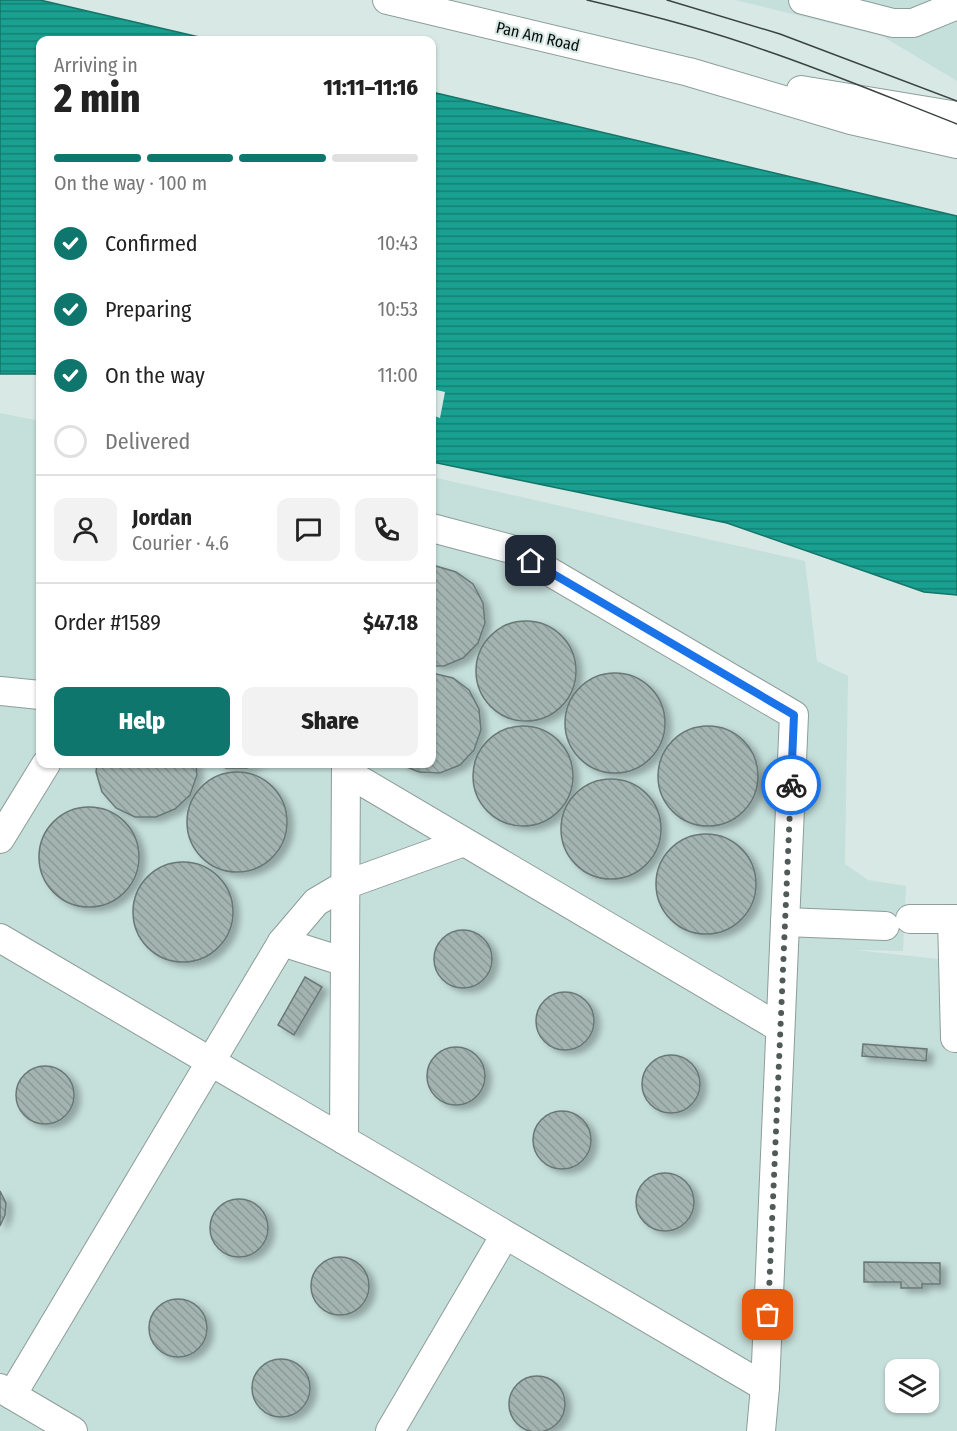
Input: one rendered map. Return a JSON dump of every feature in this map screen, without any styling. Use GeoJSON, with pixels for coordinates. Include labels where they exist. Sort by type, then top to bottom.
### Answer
{"type":"FeatureCollection","features":[{"type":"Feature","properties":{"kind":"street","name":"Pan Am Road"},"geometry":{"type":"LineString","coordinates":[[387,0],[689,72],[850,120],[957,144]]}},
{"type":"Feature","properties":{"kind":"street"},"geometry":{"type":"LineString","coordinates":[[803,0],[893,23],[913,23],[957,5]]}},
{"type":"Feature","properties":{"kind":"street","name":"Pan Am Road"},"geometry":{"type":"LineString","coordinates":[[689,72],[950,109]]}},
{"type":"Feature","properties":{"kind":"street"},"geometry":{"type":"LineString","coordinates":[[436,529],[510,549],[794,715],[765,1387],[761,1431]]}},
{"type":"Feature","properties":{"kind":"street"},"geometry":{"type":"LineString","coordinates":[[0,691],[36,694]]}},
{"type":"Feature","properties":{"kind":"street"},"geometry":{"type":"LineString","coordinates":[[0,839],[44,768]]}},
{"type":"Feature","properties":{"kind":"street"},"geometry":{"type":"LineString","coordinates":[[346,768],[464,842],[780,1028]]}},
{"type":"Feature","properties":{"kind":"street"},"geometry":{"type":"LineString","coordinates":[[344,1140],[346,768]]}},
{"type":"Feature","properties":{"kind":"street"},"geometry":{"type":"LineString","coordinates":[[73,1431],[6,1392],[282,942],[316,902],[345,885],[464,842]]}},
{"type":"Feature","properties":{"kind":"street"},"geometry":{"type":"LineString","coordinates":[[785,922],[898,922],[955,919],[955,1038]]}},
{"type":"Feature","properties":{"kind":"street"},"geometry":{"type":"LineString","coordinates":[[0,938],[765,1387]]}},
{"type":"Feature","properties":{"kind":"street"},"geometry":{"type":"LineString","coordinates":[[282,942],[345,962]]}},
{"type":"Feature","properties":{"kind":"street"},"geometry":{"type":"LineString","coordinates":[[390,1431],[505,1235]]}},
{"type":"Feature","properties":{"kind":"shaded area"},"geometry":{"type":"Polygon","coordinates":[[[0,0],[40,0],[195,36],[36,36],[36,374],[0,374],[0,0]]]}},
{"type":"Feature","properties":{"kind":"shaded area"},"geometry":{"type":"Polygon","coordinates":[[[735,0],[957,0],[957,81],[882,36],[735,0]]]}},
{"type":"Feature","properties":{"kind":"shaded area"},"geometry":{"type":"Polygon","coordinates":[[[436,93],[957,216],[957,595],[924,592],[727,523],[436,463],[436,93]]]}},
{"type":"Feature","properties":{"kind":"shaded area"},"geometry":{"type":"Polygon","coordinates":[[[0,413],[36,420],[36,768],[436,768],[436,478],[805,561],[817,661],[848,676],[845,864],[868,880],[906,886],[903,951],[855,950],[957,961],[957,1431],[0,1431],[0,413]]]}},
{"type":"Feature","properties":{"kind":"pier"},"geometry":{"type":"Polygon","coordinates":[[[436,390],[445,392],[440,418],[436,417],[436,390]]]}},
{"type":"Feature","properties":{"kind":"building"},"geometry":{"type":"Polygon","coordinates":[[[436,566],[456,572],[473,584],[483,603],[485,623],[478,643],[463,658],[444,666],[436,666],[436,566]]]}},
{"type":"Feature","properties":{"kind":"building"},"geometry":{"type":"Polygon","coordinates":[[[526,621],[545,625],[561,636],[572,652],[576,671],[572,690],[561,706],[545,717],[526,721],[507,717],[491,706],[480,690],[476,671],[480,652],[491,636],[507,625],[526,621]]]}},
{"type":"Feature","properties":{"kind":"building"},"geometry":{"type":"Polygon","coordinates":[[[615,673],[634,677],[650,688],[661,704],[665,723],[661,742],[650,758],[634,769],[615,773],[596,769],[580,758],[569,742],[565,723],[569,704],[580,688],[596,677],[615,673]]]}},
{"type":"Feature","properties":{"kind":"building"},"geometry":{"type":"Polygon","coordinates":[[[436,674],[453,678],[469,690],[479,709],[481,730],[474,750],[460,765],[440,773],[419,772],[410,768],[436,768],[436,674]]]}},
{"type":"Feature","properties":{"kind":"building"},"geometry":{"type":"Polygon","coordinates":[[[523,726],[542,730],[558,741],[569,757],[573,776],[569,795],[558,811],[542,822],[523,826],[504,822],[488,811],[477,795],[473,776],[477,757],[488,741],[504,730],[523,726]]]}},
{"type":"Feature","properties":{"kind":"building"},"geometry":{"type":"Polygon","coordinates":[[[708,726],[727,730],[743,741],[754,757],[758,776],[754,795],[743,811],[727,822],[708,826],[689,822],[673,811],[662,795],[658,776],[662,757],[673,741],[689,730],[708,726]]]}},
{"type":"Feature","properties":{"kind":"building"},"geometry":{"type":"Polygon","coordinates":[[[96,768],[196,768],[197,775],[190,795],[175,809],[156,817],[135,817],[116,808],[102,792],[96,768]]]}},
{"type":"Feature","properties":{"kind":"building"},"geometry":{"type":"Polygon","coordinates":[[[237,772],[256,776],[272,787],[283,803],[287,822],[283,841],[272,857],[256,868],[237,872],[218,868],[202,857],[191,841],[187,822],[191,803],[202,787],[218,776],[237,772]]]}},
{"type":"Feature","properties":{"kind":"building"},"geometry":{"type":"Polygon","coordinates":[[[611,779],[630,783],[646,794],[657,810],[661,829],[657,848],[646,864],[630,875],[611,879],[592,875],[576,864],[565,848],[561,829],[565,810],[576,794],[592,783],[611,779]]]}},
{"type":"Feature","properties":{"kind":"building"},"geometry":{"type":"Polygon","coordinates":[[[89,807],[108,811],[124,822],[135,838],[139,857],[135,876],[124,892],[108,903],[89,907],[70,903],[54,892],[43,876],[39,857],[43,838],[54,822],[70,811],[89,807]]]}},
{"type":"Feature","properties":{"kind":"building"},"geometry":{"type":"Polygon","coordinates":[[[706,834],[725,838],[741,849],[752,865],[756,884],[752,903],[741,919],[725,930],[706,934],[687,930],[671,919],[660,903],[656,884],[660,865],[671,849],[687,838],[706,834]]]}},
{"type":"Feature","properties":{"kind":"building"},"geometry":{"type":"Polygon","coordinates":[[[183,862],[202,866],[218,877],[229,893],[233,912],[229,931],[218,947],[202,958],[183,962],[164,958],[148,947],[137,931],[133,912],[137,893],[148,877],[164,866],[183,862]]]}},
{"type":"Feature","properties":{"kind":"building"},"geometry":{"type":"Polygon","coordinates":[[[463,930],[479,935],[487,943],[492,959],[487,975],[479,983],[463,988],[447,983],[439,975],[434,959],[439,943],[447,935],[463,930]]]}},
{"type":"Feature","properties":{"kind":"building"},"geometry":{"type":"Polygon","coordinates":[[[305,977],[322,987],[294,1035],[278,1025],[305,977]]]}},
{"type":"Feature","properties":{"kind":"building"},"geometry":{"type":"Polygon","coordinates":[[[565,992],[581,997],[589,1005],[594,1021],[589,1037],[581,1045],[565,1050],[549,1045],[541,1037],[536,1021],[541,1005],[549,997],[565,992]]]}},
{"type":"Feature","properties":{"kind":"building"},"geometry":{"type":"Polygon","coordinates":[[[863,1044],[927,1049],[926,1061],[862,1056],[863,1044]]]}},
{"type":"Feature","properties":{"kind":"building"},"geometry":{"type":"Polygon","coordinates":[[[456,1047],[472,1052],[480,1060],[485,1076],[480,1092],[472,1100],[456,1105],[440,1100],[432,1092],[427,1076],[432,1060],[440,1052],[456,1047]]]}},
{"type":"Feature","properties":{"kind":"building"},"geometry":{"type":"Polygon","coordinates":[[[671,1055],[687,1060],[695,1068],[700,1084],[695,1100],[687,1108],[671,1113],[655,1108],[647,1100],[642,1084],[647,1068],[655,1060],[671,1055]]]}},
{"type":"Feature","properties":{"kind":"building"},"geometry":{"type":"Polygon","coordinates":[[[45,1066],[61,1071],[69,1079],[74,1095],[69,1111],[61,1119],[45,1124],[29,1119],[21,1111],[16,1095],[21,1079],[29,1071],[45,1066]]]}},
{"type":"Feature","properties":{"kind":"building"},"geometry":{"type":"Polygon","coordinates":[[[562,1111],[578,1116],[586,1124],[591,1140],[586,1156],[578,1164],[562,1169],[546,1164],[538,1156],[533,1140],[538,1124],[546,1116],[562,1111]]]}},
{"type":"Feature","properties":{"kind":"building"},"geometry":{"type":"Polygon","coordinates":[[[665,1173],[681,1178],[689,1186],[694,1202],[689,1218],[681,1226],[665,1231],[649,1226],[641,1218],[636,1202],[641,1186],[649,1178],[665,1173]]]}},
{"type":"Feature","properties":{"kind":"building"},"geometry":{"type":"Polygon","coordinates":[[[0,1191],[6,1203],[5,1215],[0,1226],[0,1191]]]}},
{"type":"Feature","properties":{"kind":"building"},"geometry":{"type":"Polygon","coordinates":[[[239,1199],[255,1204],[263,1212],[268,1228],[263,1244],[255,1252],[239,1257],[223,1252],[215,1244],[210,1228],[215,1212],[223,1204],[239,1199]]]}},
{"type":"Feature","properties":{"kind":"building"},"geometry":{"type":"Polygon","coordinates":[[[340,1257],[356,1262],[364,1270],[369,1286],[364,1302],[356,1310],[340,1315],[324,1310],[316,1302],[311,1286],[316,1270],[324,1262],[340,1257]]]}},
{"type":"Feature","properties":{"kind":"building"},"geometry":{"type":"Polygon","coordinates":[[[864,1262],[940,1263],[940,1284],[922,1284],[922,1288],[901,1288],[901,1282],[864,1282],[864,1262]]]}},
{"type":"Feature","properties":{"kind":"building"},"geometry":{"type":"Polygon","coordinates":[[[178,1299],[194,1304],[202,1312],[207,1328],[202,1344],[194,1352],[178,1357],[162,1352],[154,1344],[149,1328],[154,1312],[162,1304],[178,1299]]]}},
{"type":"Feature","properties":{"kind":"building"},"geometry":{"type":"Polygon","coordinates":[[[281,1359],[297,1364],[305,1372],[310,1388],[305,1404],[297,1412],[281,1417],[265,1412],[257,1404],[252,1388],[257,1372],[265,1364],[281,1359]]]}},
{"type":"Feature","properties":{"kind":"building"},"geometry":{"type":"Polygon","coordinates":[[[531,1376],[543,1376],[553,1380],[561,1388],[565,1404],[561,1420],[553,1428],[543,1432],[531,1432],[521,1428],[513,1420],[509,1410],[509,1398],[513,1388],[521,1380],[531,1376]]]}},
{"type":"Feature","properties":{"kind":"tram line"},"geometry":{"type":"LineString","coordinates":[[587,0],[676,22],[742,42],[837,76],[957,124]]}},
{"type":"Feature","properties":{"kind":"tram line"},"geometry":{"type":"LineString","coordinates":[[667,0],[780,34],[957,101]]}},
{"type":"Feature","properties":{"kind":"way so far"},"geometry":{"type":"LineString","coordinates":[[768,1315],[791,785]]}},
{"type":"Feature","properties":{"kind":"route"},"geometry":{"type":"LineString","coordinates":[[531,561],[794,715],[791,785]]}}]}
